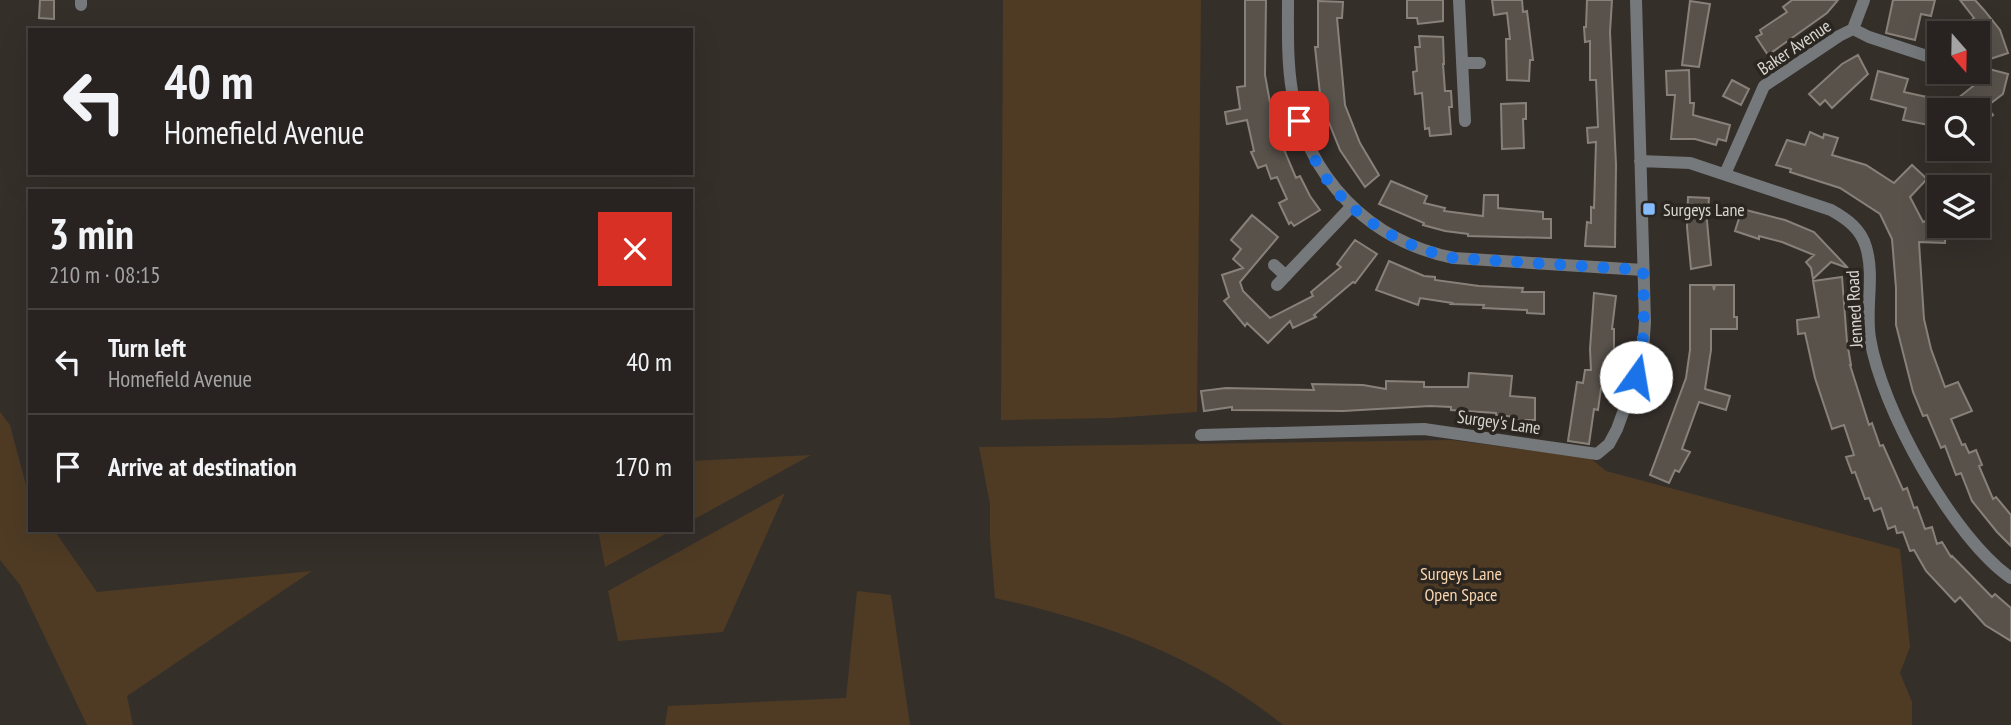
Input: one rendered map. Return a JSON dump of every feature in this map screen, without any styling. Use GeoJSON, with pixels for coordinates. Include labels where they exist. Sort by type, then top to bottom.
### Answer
{"type":"FeatureCollection","features":[{"type":"Feature","properties":{"kind":"street"},"geometry":{"type":"LineString","coordinates":[[1288,0],[1289,61],[1292,92],[1299,121],[1323,175],[1351,206],[1376,226],[1403,241],[1441,256],[1643,270],[1636,0]]}},
{"type":"Feature","properties":{"kind":"street"},"geometry":{"type":"LineString","coordinates":[[1459,0],[1465,121]]}},
{"type":"Feature","properties":{"kind":"street","name":"Baker Avenue"},"geometry":{"type":"LineString","coordinates":[[1725,174],[1764,86],[1853,29],[1864,0]]}},
{"type":"Feature","properties":{"kind":"street","name":"Baker Avenue"},"geometry":{"type":"LineString","coordinates":[[1853,29],[1927,56]]}},
{"type":"Feature","properties":{"kind":"street"},"geometry":{"type":"LineString","coordinates":[[1462,63],[1480,63]]}},
{"type":"Feature","properties":{"kind":"street","name":"Jenned Road"},"geometry":{"type":"LineString","coordinates":[[1640,161],[1690,163],[1725,174],[1831,210],[1847,219],[1858,230],[1867,248],[1870,335],[1875,360],[1890,401],[1947,510],[1980,553],[2011,578]]}},
{"type":"Feature","properties":{"kind":"street"},"geometry":{"type":"LineString","coordinates":[[1274,265],[1281,281],[1351,206]]}},
{"type":"Feature","properties":{"kind":"street","name":"Surgey's Lane"},"geometry":{"type":"LineString","coordinates":[[1201,435],[1424,429],[1597,454],[1609,444],[1617,429],[1643,350],[1643,270]]}},
{"type":"Feature","properties":{"kind":"green space"},"geometry":{"type":"Polygon","coordinates":[[[1003,0],[1201,0],[1197,412],[1112,418],[1001,420],[1003,0]]]}},
{"type":"Feature","properties":{"kind":"green space"},"geometry":{"type":"Polygon","coordinates":[[[0,412],[10,425],[28,492],[28,532],[55,532],[97,592],[312,571],[127,696],[133,725],[87,725],[20,585],[0,560],[0,412]]]}},
{"type":"Feature","properties":{"kind":"green space","name":"Surgeys Lane Open Space"},"geometry":{"type":"Polygon","coordinates":[[[1452,440],[1590,458],[1606,471],[1900,549],[1910,647],[1900,673],[1912,702],[1912,725],[1283,725],[1216,679],[1146,644],[1073,618],[995,598],[990,504],[979,447],[1452,440]]]}},
{"type":"Feature","properties":{"kind":"green space"},"geometry":{"type":"Polygon","coordinates":[[[811,455],[693,520],[693,461],[811,455]]]}},
{"type":"Feature","properties":{"kind":"green space"},"geometry":{"type":"Polygon","coordinates":[[[785,493],[723,632],[618,641],[608,591],[785,493]]]}},
{"type":"Feature","properties":{"kind":"green space"},"geometry":{"type":"Polygon","coordinates":[[[598,532],[669,532],[605,567],[598,532]]]}},
{"type":"Feature","properties":{"kind":"green space"},"geometry":{"type":"Polygon","coordinates":[[[857,591],[891,595],[910,725],[665,725],[668,706],[846,698],[857,591]]]}},
{"type":"Feature","properties":{"kind":"building"},"geometry":{"type":"Polygon","coordinates":[[[40,0],[54,0],[54,19],[39,18],[40,0]]]}},
{"type":"Feature","properties":{"kind":"building"},"geometry":{"type":"Polygon","coordinates":[[[1245,0],[1266,0],[1265,75],[1277,141],[1280,140],[1296,178],[1300,176],[1320,210],[1294,226],[1291,222],[1289,224],[1279,203],[1287,199],[1277,177],[1271,179],[1266,165],[1258,168],[1251,152],[1254,151],[1247,120],[1227,124],[1225,112],[1240,109],[1237,87],[1245,86],[1245,0]]]}},
{"type":"Feature","properties":{"kind":"building"},"geometry":{"type":"Polygon","coordinates":[[[1407,0],[1443,0],[1443,21],[1418,24],[1417,18],[1407,18],[1407,0]]]}},
{"type":"Feature","properties":{"kind":"building"},"geometry":{"type":"Polygon","coordinates":[[[1492,0],[1522,0],[1523,12],[1527,11],[1533,60],[1530,60],[1529,81],[1507,80],[1506,39],[1510,39],[1507,13],[1494,15],[1492,0]]]}},
{"type":"Feature","properties":{"kind":"building"},"geometry":{"type":"Polygon","coordinates":[[[1587,0],[1612,0],[1610,32],[1616,165],[1615,247],[1585,246],[1587,222],[1591,223],[1591,207],[1594,208],[1596,142],[1588,143],[1587,128],[1598,127],[1596,80],[1590,80],[1590,41],[1585,42],[1587,0]]]}},
{"type":"Feature","properties":{"kind":"building"},"geometry":{"type":"Polygon","coordinates":[[[1792,0],[1838,0],[1827,13],[1768,55],[1756,37],[1762,34],[1760,30],[1787,12],[1783,7],[1792,0]]]}},
{"type":"Feature","properties":{"kind":"building"},"geometry":{"type":"Polygon","coordinates":[[[1893,0],[1935,0],[1931,16],[1921,14],[1915,40],[1886,33],[1893,0]]]}},
{"type":"Feature","properties":{"kind":"building"},"geometry":{"type":"Polygon","coordinates":[[[1960,0],[1975,0],[2000,30],[2008,53],[1990,59],[1990,21],[1970,21],[1974,18],[1960,0]]]}},
{"type":"Feature","properties":{"kind":"building"},"geometry":{"type":"Polygon","coordinates":[[[1318,1],[1343,2],[1342,18],[1337,18],[1345,105],[1360,143],[1379,175],[1365,187],[1340,150],[1321,103],[1315,47],[1318,47],[1318,1]]]}},
{"type":"Feature","properties":{"kind":"building"},"geometry":{"type":"Polygon","coordinates":[[[1690,1],[1710,4],[1699,67],[1682,65],[1690,1]]]}},
{"type":"Feature","properties":{"kind":"building"},"geometry":{"type":"Polygon","coordinates":[[[1419,36],[1443,37],[1445,91],[1451,91],[1451,134],[1430,136],[1429,128],[1425,129],[1422,93],[1415,94],[1413,72],[1417,71],[1415,47],[1420,47],[1419,36]]]}},
{"type":"Feature","properties":{"kind":"building"},"geometry":{"type":"Polygon","coordinates":[[[1858,55],[1868,74],[1832,108],[1825,100],[1820,105],[1809,94],[1842,64],[1858,55]]]}},
{"type":"Feature","properties":{"kind":"building"},"geometry":{"type":"Polygon","coordinates":[[[1990,69],[2008,74],[2003,94],[1990,104],[1990,98],[1958,98],[1976,84],[1990,84],[1990,69]]]}},
{"type":"Feature","properties":{"kind":"building"},"geometry":{"type":"Polygon","coordinates":[[[1689,70],[1693,115],[1730,125],[1726,141],[1718,139],[1716,145],[1695,139],[1671,139],[1675,95],[1667,95],[1666,71],[1689,70]]]}},
{"type":"Feature","properties":{"kind":"building"},"geometry":{"type":"Polygon","coordinates":[[[1878,71],[1908,79],[1904,92],[1927,97],[1927,125],[1903,120],[1906,108],[1871,99],[1878,71]]]}},
{"type":"Feature","properties":{"kind":"building"},"geometry":{"type":"Polygon","coordinates":[[[1732,80],[1749,89],[1741,105],[1723,96],[1732,80]]]}},
{"type":"Feature","properties":{"kind":"building"},"geometry":{"type":"Polygon","coordinates":[[[1526,103],[1526,119],[1523,119],[1524,148],[1502,149],[1501,104],[1526,103]]]}},
{"type":"Feature","properties":{"kind":"building"},"geometry":{"type":"Polygon","coordinates":[[[1810,132],[1823,138],[1824,134],[1838,138],[1832,155],[1866,165],[1894,183],[1912,165],[1927,179],[1910,197],[1923,222],[1927,220],[1927,238],[1945,238],[1945,243],[1919,242],[1924,319],[1931,349],[1945,387],[1958,382],[1972,411],[1951,419],[1962,445],[1965,444],[1969,453],[1976,450],[1982,465],[1979,466],[1993,499],[1996,497],[2011,515],[2011,546],[1972,501],[1961,473],[1956,475],[1945,446],[1941,448],[1927,415],[1923,416],[1913,392],[1896,325],[1892,239],[1880,214],[1840,188],[1776,165],[1787,140],[1805,145],[1810,132]]]}},
{"type":"Feature","properties":{"kind":"building"},"geometry":{"type":"Polygon","coordinates":[[[1391,181],[1427,196],[1424,203],[1445,208],[1444,211],[1483,216],[1484,195],[1498,195],[1498,208],[1543,212],[1543,219],[1551,219],[1551,238],[1468,236],[1423,225],[1424,223],[1379,204],[1391,181]]]}},
{"type":"Feature","properties":{"kind":"building"},"geometry":{"type":"Polygon","coordinates":[[[1688,197],[1709,198],[1707,221],[1711,265],[1691,269],[1687,227],[1688,197]]]}},
{"type":"Feature","properties":{"kind":"building"},"geometry":{"type":"Polygon","coordinates":[[[1742,209],[1785,220],[1814,232],[1848,268],[1831,262],[1813,279],[1811,268],[1806,262],[1814,255],[1782,242],[1759,236],[1759,239],[1735,231],[1742,209]]]}},
{"type":"Feature","properties":{"kind":"building"},"geometry":{"type":"Polygon","coordinates":[[[1252,215],[1278,237],[1240,282],[1243,291],[1270,318],[1313,296],[1311,292],[1341,267],[1337,264],[1355,240],[1377,254],[1355,283],[1314,315],[1316,317],[1293,328],[1290,321],[1268,343],[1247,323],[1245,326],[1224,301],[1229,297],[1222,275],[1243,268],[1233,259],[1241,249],[1231,240],[1252,215]]]}},
{"type":"Feature","properties":{"kind":"building"},"geometry":{"type":"Polygon","coordinates":[[[1389,261],[1424,276],[1435,277],[1435,280],[1523,288],[1522,292],[1544,292],[1544,314],[1420,298],[1418,305],[1376,290],[1389,261]]]}},
{"type":"Feature","properties":{"kind":"building"},"geometry":{"type":"Polygon","coordinates":[[[1842,277],[1850,365],[1869,425],[1872,423],[1880,446],[1883,445],[1903,490],[1907,488],[1925,529],[1932,527],[1937,544],[1942,542],[1951,557],[1992,597],[1995,594],[2011,608],[2011,641],[1985,625],[1960,597],[1955,602],[1926,571],[1914,550],[1910,551],[1903,532],[1897,533],[1895,526],[1888,529],[1881,508],[1874,511],[1869,498],[1865,499],[1855,472],[1852,473],[1846,457],[1854,455],[1844,425],[1832,429],[1815,378],[1805,333],[1798,334],[1797,320],[1819,317],[1813,281],[1842,277]]]}},
{"type":"Feature","properties":{"kind":"building"},"geometry":{"type":"Polygon","coordinates":[[[1690,285],[1713,285],[1714,290],[1715,285],[1734,285],[1734,317],[1737,317],[1737,329],[1711,329],[1705,389],[1730,396],[1726,410],[1699,402],[1682,449],[1690,452],[1679,472],[1675,470],[1669,483],[1650,475],[1686,378],[1690,350],[1690,285]]]}},
{"type":"Feature","properties":{"kind":"building"},"geometry":{"type":"Polygon","coordinates":[[[1594,293],[1616,296],[1612,329],[1614,365],[1609,365],[1606,389],[1601,388],[1598,410],[1594,409],[1589,444],[1568,441],[1577,382],[1583,383],[1585,370],[1591,370],[1594,293]]]}},
{"type":"Feature","properties":{"kind":"building"},"geometry":{"type":"Polygon","coordinates":[[[1469,373],[1512,376],[1510,396],[1535,398],[1535,420],[1515,420],[1515,417],[1496,413],[1430,406],[1343,411],[1232,410],[1232,407],[1204,411],[1201,391],[1226,388],[1314,390],[1312,384],[1363,385],[1386,389],[1386,381],[1424,382],[1424,387],[1468,387],[1469,373]]]}},
{"type":"Feature","properties":{"kind":"place","name":"Surgeys Lane"},"geometry":{"type":"Point","coordinates":[1649,209]}},
{"type":"Feature","properties":{"kind":"route"},"geometry":{"type":"LineString","coordinates":[[1299,121],[1323,175],[1351,206],[1376,226],[1426,251],[1454,258],[1643,270],[1645,322],[1643,350],[1636,377]]}}]}
